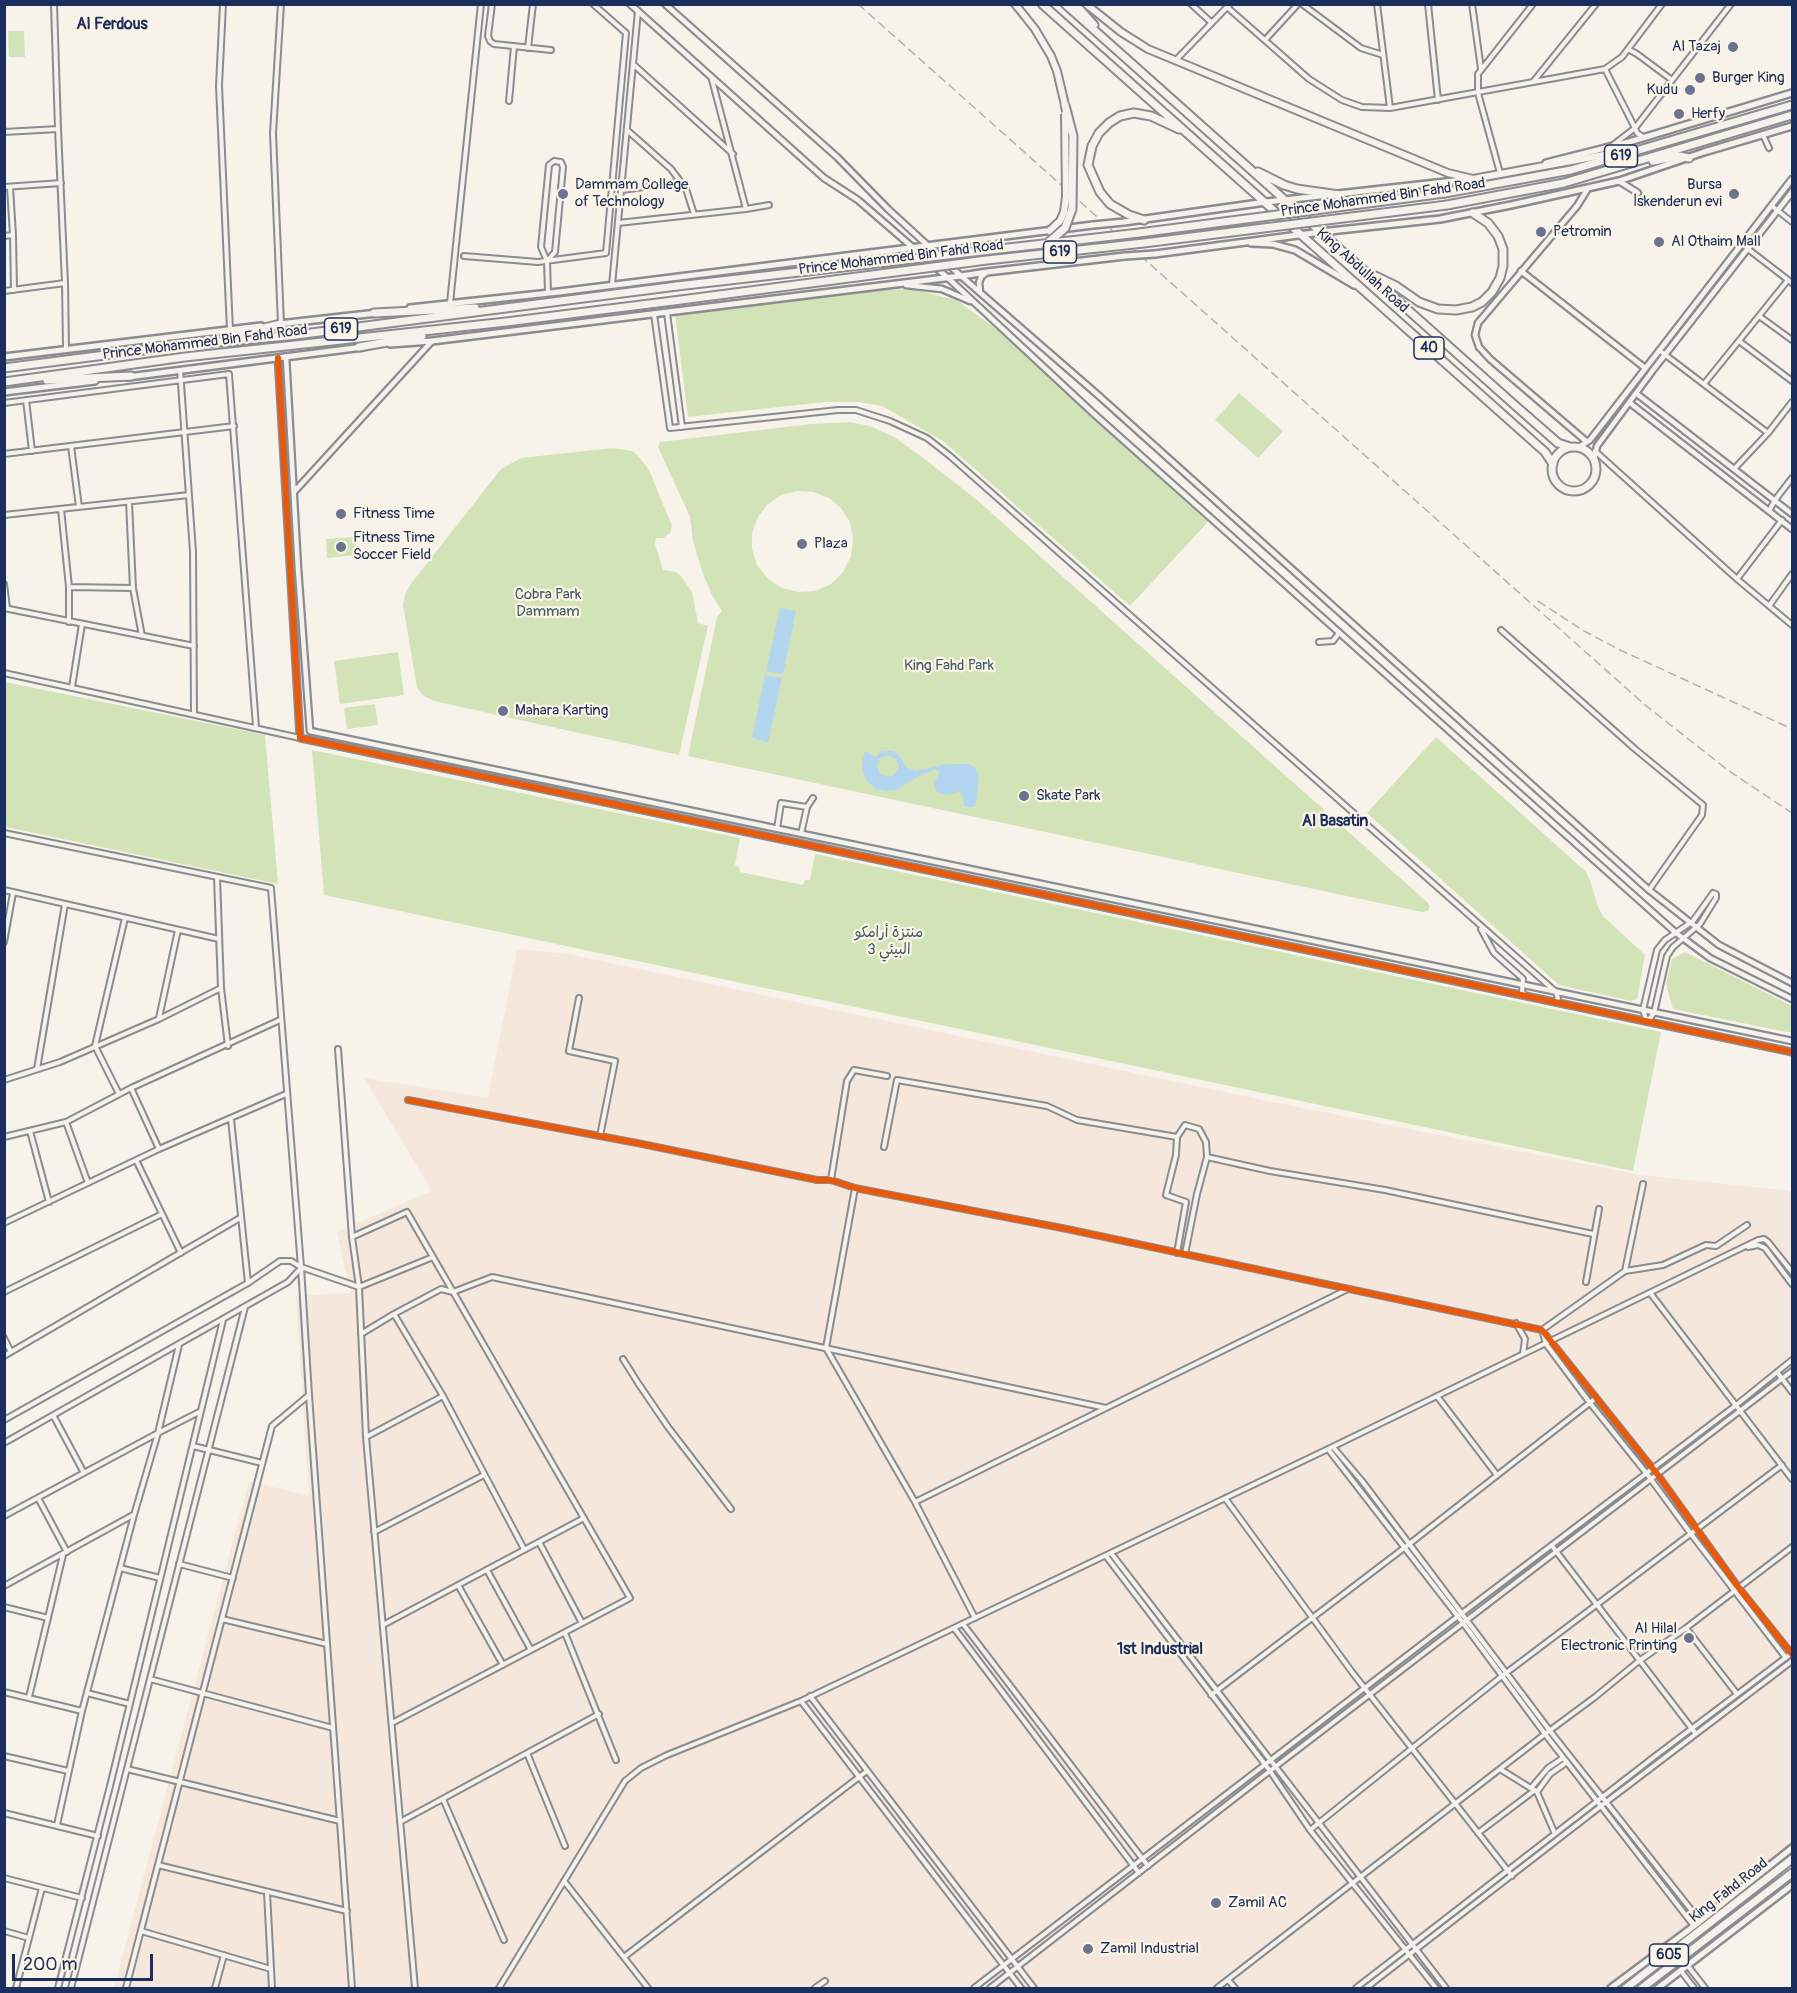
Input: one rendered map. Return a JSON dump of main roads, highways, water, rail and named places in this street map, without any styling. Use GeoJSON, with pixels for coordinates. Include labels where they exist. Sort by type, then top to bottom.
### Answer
{"type":"FeatureCollection","features":[{"type":"Feature","properties":{"kind":"highway","name":"King Abdullah Road"},"geometry":{"type":"LineString","coordinates":[[1042,4],[1545,452],[1553,464]]}},
{"type":"Feature","properties":{"kind":"highway","name":"King Abdullah Road"},"geometry":{"type":"LineString","coordinates":[[1065,4],[1558,443],[1570,447]]}},
{"type":"Feature","properties":{"kind":"highway"},"geometry":{"type":"LineString","coordinates":[[1075,4],[1125,58]]}},
{"type":"Feature","properties":{"kind":"highway"},"geometry":{"type":"LineString","coordinates":[[1046,243],[1065,228],[1072,208],[1073,136],[1065,105]]}},
{"type":"Feature","properties":{"kind":"highway","name":"Prince Mohammed Bin Fahd Road"},"geometry":{"type":"LineString","coordinates":[[4,366],[183,345],[288,336],[677,286],[1445,193],[1571,170],[1792,105]]}},
{"type":"Feature","properties":{"kind":"highway"},"geometry":{"type":"LineString","coordinates":[[1144,220],[1129,215],[1110,204],[1093,180],[1088,165],[1092,146],[1099,132],[1120,116],[1134,113],[1162,120],[1191,136]]}},
{"type":"Feature","properties":{"kind":"highway","name":"Prince Mohammed Bin Fahd Road"},"geometry":{"type":"LineString","coordinates":[[5,382],[185,357],[506,322],[987,260],[1447,205],[1564,183],[1792,115]]}},
{"type":"Feature","properties":{"kind":"highway"},"geometry":{"type":"LineString","coordinates":[[1645,160],[1658,161],[1678,156],[1689,158]]}},
{"type":"Feature","properties":{"kind":"highway"},"geometry":{"type":"LineString","coordinates":[[1251,168],[1297,189],[1339,195]]}},
{"type":"Feature","properties":{"kind":"highway"},"geometry":{"type":"LineString","coordinates":[[1365,271],[1396,286],[1419,302],[1438,309],[1456,310],[1472,307],[1482,302],[1492,292],[1500,278],[1503,249],[1498,236],[1488,223],[1473,213]]}},
{"type":"Feature","properties":{"kind":"highway"},"geometry":{"type":"LineString","coordinates":[[374,313],[534,304]]}},
{"type":"Feature","properties":{"kind":"highway"},"geometry":{"type":"LineString","coordinates":[[359,347],[506,322]]}},
{"type":"Feature","properties":{"kind":"highway"},"geometry":{"type":"LineString","coordinates":[[183,345],[281,324]]}},
{"type":"Feature","properties":{"kind":"highway"},"geometry":{"type":"LineString","coordinates":[[5,382],[131,376]]}},
{"type":"Feature","properties":{"kind":"highway"},"geometry":{"type":"LineString","coordinates":[[1570,447],[1579,447],[1590,453],[1596,469],[1592,481],[1586,487],[1578,490],[1566,489],[1559,484],[1553,473],[1553,464],[1559,453],[1570,447]]}},
{"type":"Feature","properties":{"kind":"highway","name":"King Fahd Road"},"geometry":{"type":"LineString","coordinates":[[1626,1989],[1792,1860]]}},
{"type":"Feature","properties":{"kind":"highway","name":"King Fahd Road"},"geometry":{"type":"LineString","coordinates":[[1642,1989],[1792,1873]]}},
{"type":"Feature","properties":{"kind":"main road"},"geometry":{"type":"LineString","coordinates":[[1015,4],[1035,29],[1051,56],[1065,105],[1066,197],[1060,221],[1049,231]]}},
{"type":"Feature","properties":{"kind":"main road"},"geometry":{"type":"LineString","coordinates":[[1086,4],[1121,32],[1148,49],[1448,173],[1473,179],[1609,154],[1624,155]]}},
{"type":"Feature","properties":{"kind":"main road","name":"Prince Mohammed Bin Fahd Road"},"geometry":{"type":"LineString","coordinates":[[1501,174],[1644,138],[1792,93]]}},
{"type":"Feature","properties":{"kind":"main road","name":"Prince Mohammed Bin Fahd Road"},"geometry":{"type":"LineString","coordinates":[[4,392],[359,347],[432,341],[987,272],[1440,219],[1587,190],[1792,126]]}},
{"type":"Feature","properties":{"kind":"main road","name":"Prince Mohammed Bin Fahd Road"},"geometry":{"type":"LineString","coordinates":[[4,357],[450,303],[612,286],[911,247],[1144,220],[1266,202],[1473,179]]}},
{"type":"Feature","properties":{"kind":"main road"},"geometry":{"type":"LineString","coordinates":[[1240,242],[1273,244],[1295,250],[1365,291]]}},
{"type":"Feature","properties":{"kind":"main road"},"geometry":{"type":"LineString","coordinates":[[1611,1989],[1700,1922],[1792,1848]]}},
{"type":"Feature","properties":{"kind":"main road"},"geometry":{"type":"LineString","coordinates":[[1658,1989],[1792,1885]]}},
{"type":"Feature","properties":{"kind":"water"},"geometry":{"type":"Polygon","coordinates":[[[780,608],[796,611],[783,674],[766,671],[780,608]]]}},
{"type":"Feature","properties":{"kind":"water"},"geometry":{"type":"Polygon","coordinates":[[[765,675],[782,678],[768,742],[752,738],[765,675]]]}},
{"type":"Feature","properties":{"kind":"water"},"geometry":{"type":"Polygon","coordinates":[[[865,751],[875,757],[882,751],[893,751],[899,755],[906,767],[916,771],[948,764],[969,764],[979,775],[976,804],[973,807],[965,807],[961,791],[947,795],[937,792],[934,784],[939,773],[936,769],[896,790],[876,789],[868,782],[862,763],[865,751]],[[888,755],[880,758],[877,765],[880,774],[888,777],[894,775],[899,767],[896,759],[888,755]]]}},
{"type":"Feature","properties":{"kind":"railway"},"geometry":{"type":"LineString","coordinates":[[858,4],[1644,704],[1729,771],[1792,813]]}},
{"type":"Feature","properties":{"kind":"railway"},"geometry":{"type":"LineString","coordinates":[[1538,601],[1584,631],[1620,650],[1792,729]]}},
{"type":"Feature","properties":{"kind":"place","name":"Al Tazaj"},"geometry":{"type":"Point","coordinates":[1733,47]}},
{"type":"Feature","properties":{"kind":"place","name":"Burger King"},"geometry":{"type":"Point","coordinates":[1700,78]}},
{"type":"Feature","properties":{"kind":"place","name":"Kudu"},"geometry":{"type":"Point","coordinates":[1690,90]}},
{"type":"Feature","properties":{"kind":"place","name":"Herfy"},"geometry":{"type":"Point","coordinates":[1679,114]}},
{"type":"Feature","properties":{"kind":"place","name":"Dammam College of Technology"},"geometry":{"type":"Point","coordinates":[563,194]}},
{"type":"Feature","properties":{"kind":"place","name":"Bursa İskenderun evi"},"geometry":{"type":"Point","coordinates":[1734,194]}},
{"type":"Feature","properties":{"kind":"place","name":"Petromin"},"geometry":{"type":"Point","coordinates":[1541,232]}},
{"type":"Feature","properties":{"kind":"place","name":"Al Othaim Mall"},"geometry":{"type":"Point","coordinates":[1659,242]}},
{"type":"Feature","properties":{"kind":"place","name":"Fitness Time"},"geometry":{"type":"Point","coordinates":[341,514]}},
{"type":"Feature","properties":{"kind":"place","name":"Plaza"},"geometry":{"type":"Point","coordinates":[802,544]}},
{"type":"Feature","properties":{"kind":"place","name":"Fitness Time Soccer Field"},"geometry":{"type":"Point","coordinates":[341,547]}},
{"type":"Feature","properties":{"kind":"place","name":"Mahara Karting"},"geometry":{"type":"Point","coordinates":[503,711]}},
{"type":"Feature","properties":{"kind":"place","name":"Skate Park"},"geometry":{"type":"Point","coordinates":[1024,796]}},
{"type":"Feature","properties":{"kind":"place","name":"Al Hilal Electronic Printing"},"geometry":{"type":"Point","coordinates":[1689,1638]}},
{"type":"Feature","properties":{"kind":"place","name":"Zamil AC"},"geometry":{"type":"Point","coordinates":[1216,1903]}},
{"type":"Feature","properties":{"kind":"place","name":"Zamil Industrial"},"geometry":{"type":"Point","coordinates":[1088,1949]}},
{"type":"Feature","properties":{"kind":"district","name":"Al Ferdous"},"geometry":{"type":"Point","coordinates":[112,25]}},
{"type":"Feature","properties":{"kind":"district","name":"Al Basatin"},"geometry":{"type":"Point","coordinates":[1335,822]}},
{"type":"Feature","properties":{"kind":"district","name":"1st Industrial"},"geometry":{"type":"Point","coordinates":[1160,1650]}},
{"type":"Feature","properties":{"kind":"park label","name":"Cobra Park Dammam"},"geometry":{"type":"Point","coordinates":[548,604]}},
{"type":"Feature","properties":{"kind":"park label","name":"King Fahd Park"},"geometry":{"type":"Point","coordinates":[949,666]}},
{"type":"Feature","properties":{"kind":"park label","name":"منتزة أرامكو البيئي 3"},"geometry":{"type":"Point","coordinates":[889,942]}}]}
